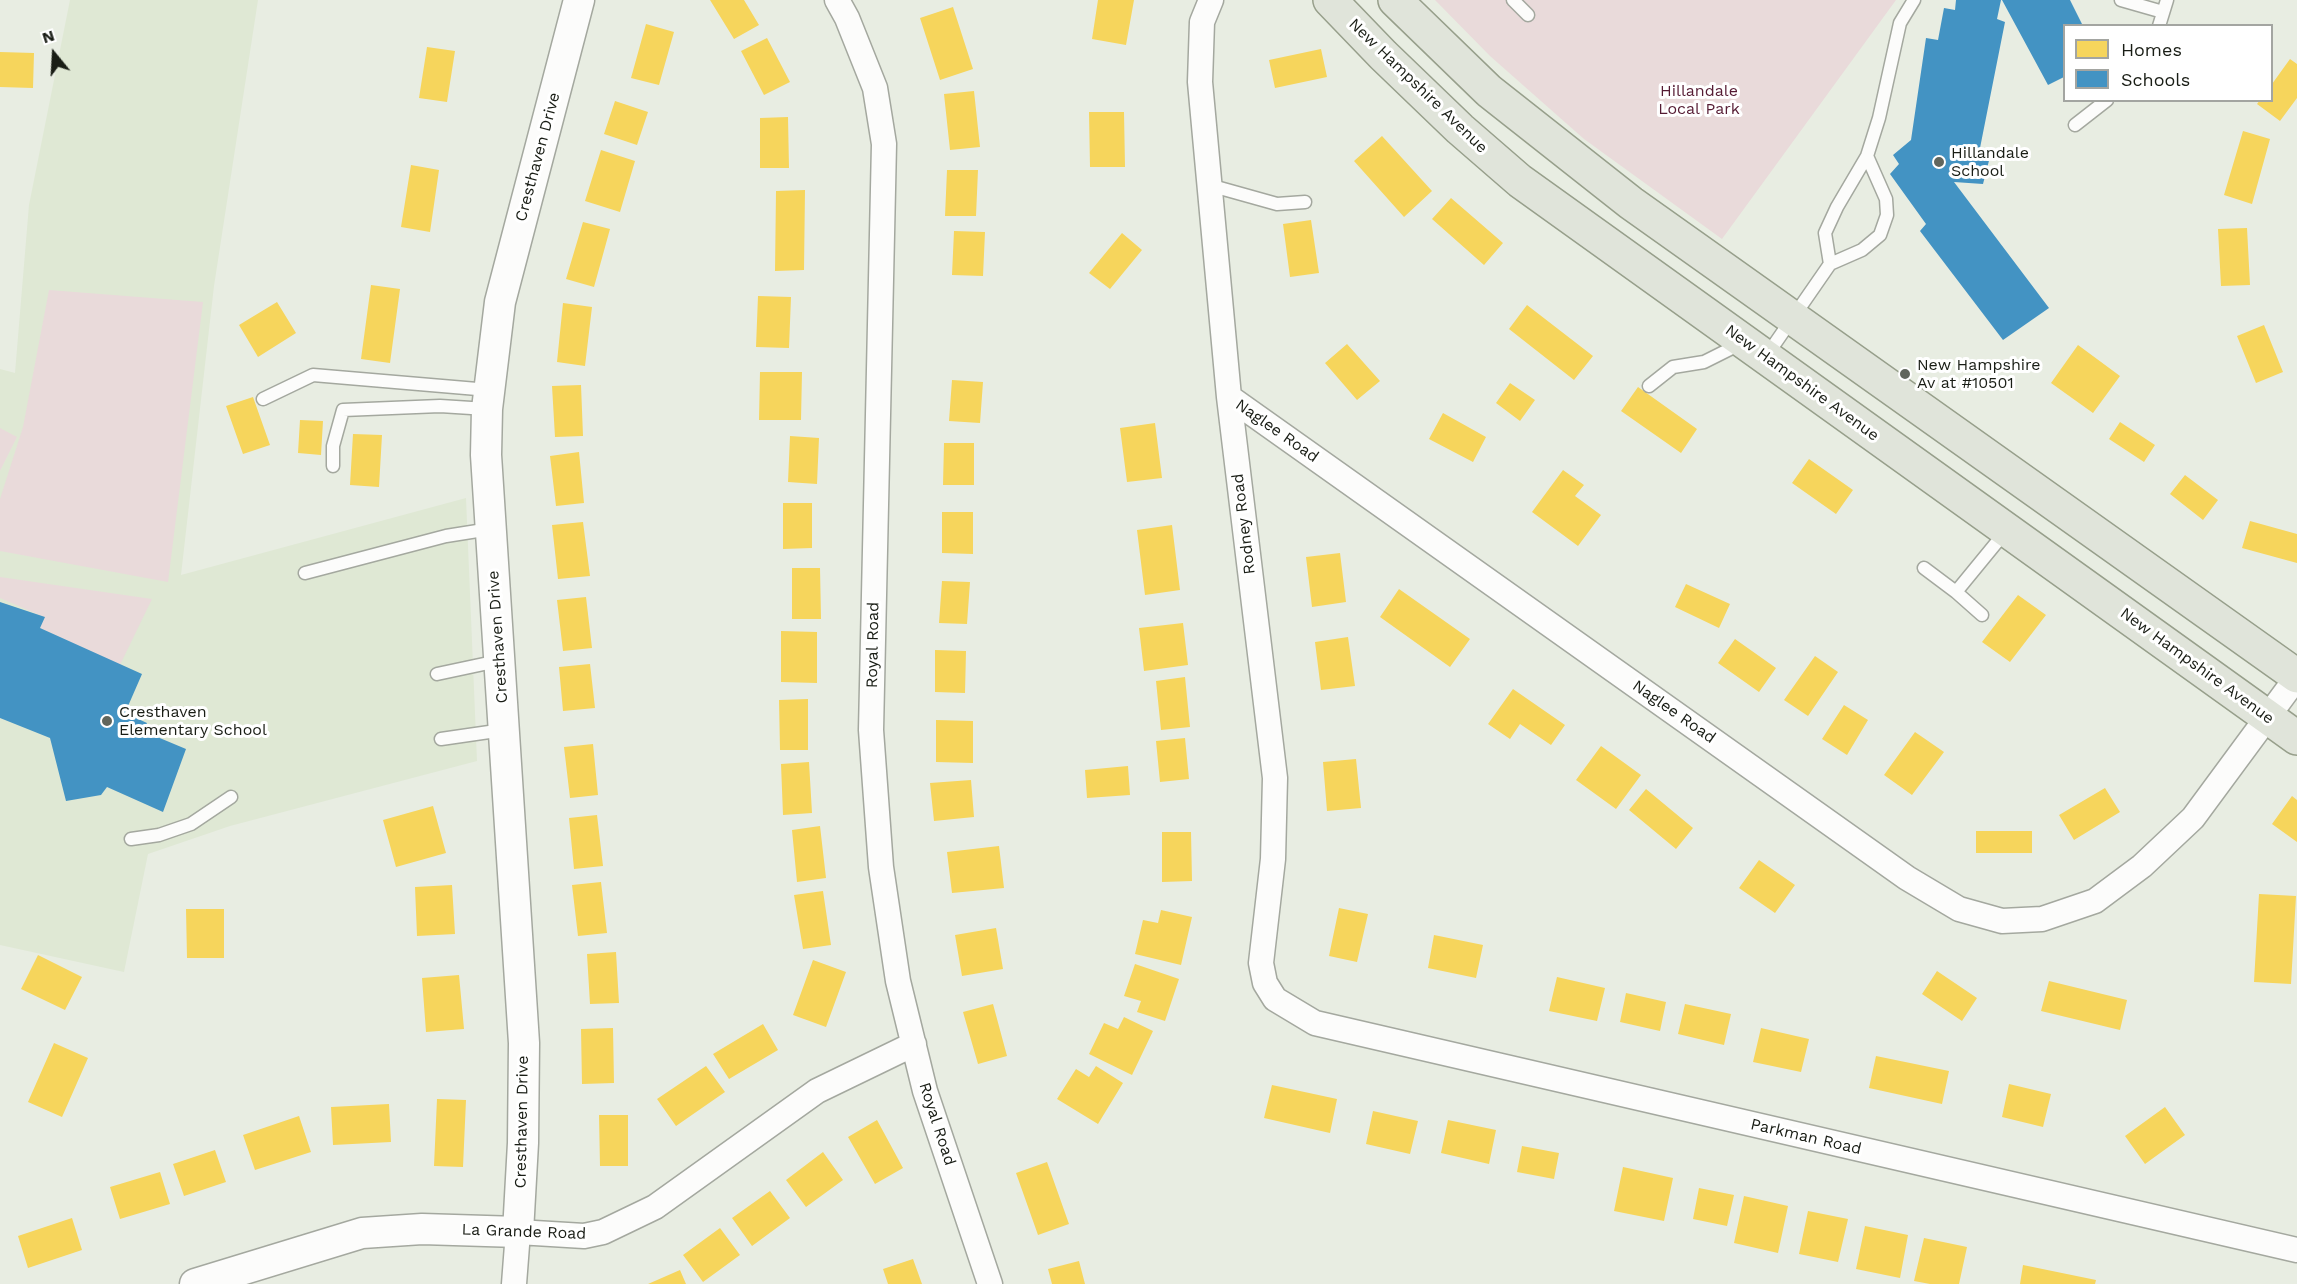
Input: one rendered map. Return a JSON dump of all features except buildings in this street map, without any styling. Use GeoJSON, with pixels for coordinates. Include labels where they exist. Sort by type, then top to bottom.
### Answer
{"type":"FeatureCollection","features":[{"type":"Feature","properties":{"kind":"main road","name":"New Hampshire Avenue"},"geometry":{"type":"LineString","coordinates":[[1330,0],[1460,129],[1520,181],[2297,738]]}},
{"type":"Feature","properties":{"kind":"main road"},"geometry":{"type":"LineString","coordinates":[[1395,0],[1489,91],[1631,203],[2297,676]]}},
{"type":"Feature","properties":{"kind":"street","name":"Cresthaven Drive"},"geometry":{"type":"LineString","coordinates":[[514,1284],[524,1143],[524,1043],[486,454],[488,400],[500,302],[579,0]]}},
{"type":"Feature","properties":{"kind":"street","name":"Royal Road"},"geometry":{"type":"LineString","coordinates":[[837,0],[847,18],[875,88],[884,144],[871,730],[880,867],[898,981],[925,1092],[990,1284]]}},
{"type":"Feature","properties":{"kind":"street","name":"Rodney Road"},"geometry":{"type":"LineString","coordinates":[[1211,0],[1202,22],[1200,82],[1228,397],[1275,778],[1273,859],[1261,963],[1265,982],[1275,999],[1315,1023]]}},
{"type":"Feature","properties":{"kind":"street","name":"Naglee Road"},"geometry":{"type":"LineString","coordinates":[[1228,397],[1907,878],[1959,909],[2002,921],[2042,919],[2095,901],[2142,866],[2193,818],[2297,676]]}},
{"type":"Feature","properties":{"kind":"street","name":"Parkman Road"},"geometry":{"type":"LineString","coordinates":[[1315,1023],[2297,1251]]}},
{"type":"Feature","properties":{"kind":"street","name":"La Grande Road"},"geometry":{"type":"LineString","coordinates":[[206,1282],[362,1233],[422,1229],[584,1236],[603,1232],[655,1207],[817,1091],[914,1044]]}},
{"type":"Feature","properties":{"kind":"lane"},"geometry":{"type":"LineString","coordinates":[[1513,0],[1528,15]]}},
{"type":"Feature","properties":{"kind":"lane"},"geometry":{"type":"LineString","coordinates":[[1830,264],[1825,233],[1837,207],[1867,156],[1879,118],[1900,23],[1914,0]]}},
{"type":"Feature","properties":{"kind":"lane"},"geometry":{"type":"LineString","coordinates":[[2121,0],[2165,6],[2160,24]]}},
{"type":"Feature","properties":{"kind":"lane"},"geometry":{"type":"LineString","coordinates":[[2075,125],[2104,102]]}},
{"type":"Feature","properties":{"kind":"lane"},"geometry":{"type":"LineString","coordinates":[[1649,386],[1673,367],[1754,350],[1792,318],[1830,264],[1862,250],[1880,235],[1887,215],[1886,199],[1867,156]]}},
{"type":"Feature","properties":{"kind":"lane"},"geometry":{"type":"LineString","coordinates":[[1209,185],[1277,204],[1305,202]]}},
{"type":"Feature","properties":{"kind":"lane"},"geometry":{"type":"LineString","coordinates":[[263,399],[313,375],[488,400]]}},
{"type":"Feature","properties":{"kind":"lane"},"geometry":{"type":"LineString","coordinates":[[333,466],[333,446],[343,410],[440,406],[488,400]]}},
{"type":"Feature","properties":{"kind":"lane"},"geometry":{"type":"LineString","coordinates":[[305,573],[446,536],[491,528]]}},
{"type":"Feature","properties":{"kind":"lane"},"geometry":{"type":"LineString","coordinates":[[1956,592],[2007,530]]}},
{"type":"Feature","properties":{"kind":"lane"},"geometry":{"type":"LineString","coordinates":[[1924,568],[1982,615]]}},
{"type":"Feature","properties":{"kind":"lane"},"geometry":{"type":"LineString","coordinates":[[436,674],[499,661]]}},
{"type":"Feature","properties":{"kind":"lane"},"geometry":{"type":"LineString","coordinates":[[441,739],[504,730]]}},
{"type":"Feature","properties":{"kind":"lane"},"geometry":{"type":"LineString","coordinates":[[131,839],[159,836],[191,824],[231,797]]}},
{"type":"Feature","properties":{"kind":"shaded area"},"geometry":{"type":"Polygon","coordinates":[[[70,0],[258,0],[214,286],[181,575],[466,498],[477,761],[230,826],[148,854],[124,972],[0,945],[0,369],[15,373],[29,205],[70,0]]]}},
{"type":"Feature","properties":{"kind":"green space","name":"Hillandale Local Park"},"geometry":{"type":"Polygon","coordinates":[[[1435,0],[1896,0],[1722,239],[1584,139],[1490,56],[1435,0]]]}},
{"type":"Feature","properties":{"kind":"green space"},"geometry":{"type":"Polygon","coordinates":[[[49,290],[203,302],[168,582],[0,551],[0,499],[23,427],[49,290]]]}},
{"type":"Feature","properties":{"kind":"green space"},"geometry":{"type":"Polygon","coordinates":[[[0,428],[17,437],[0,471],[0,428]]]}},
{"type":"Feature","properties":{"kind":"green space"},"geometry":{"type":"Polygon","coordinates":[[[0,577],[152,599],[120,665],[40,628],[44,617],[0,598],[0,577]]]}},
{"type":"Feature","properties":{"kind":"place","name":"Hillandale School"},"geometry":{"type":"Point","coordinates":[1939,162]}},
{"type":"Feature","properties":{"kind":"place","name":"New Hampshire Av at #10501"},"geometry":{"type":"Point","coordinates":[1905,374]}},
{"type":"Feature","properties":{"kind":"place","name":"Cresthaven Elementary School"},"geometry":{"type":"Point","coordinates":[107,721]}}]}
